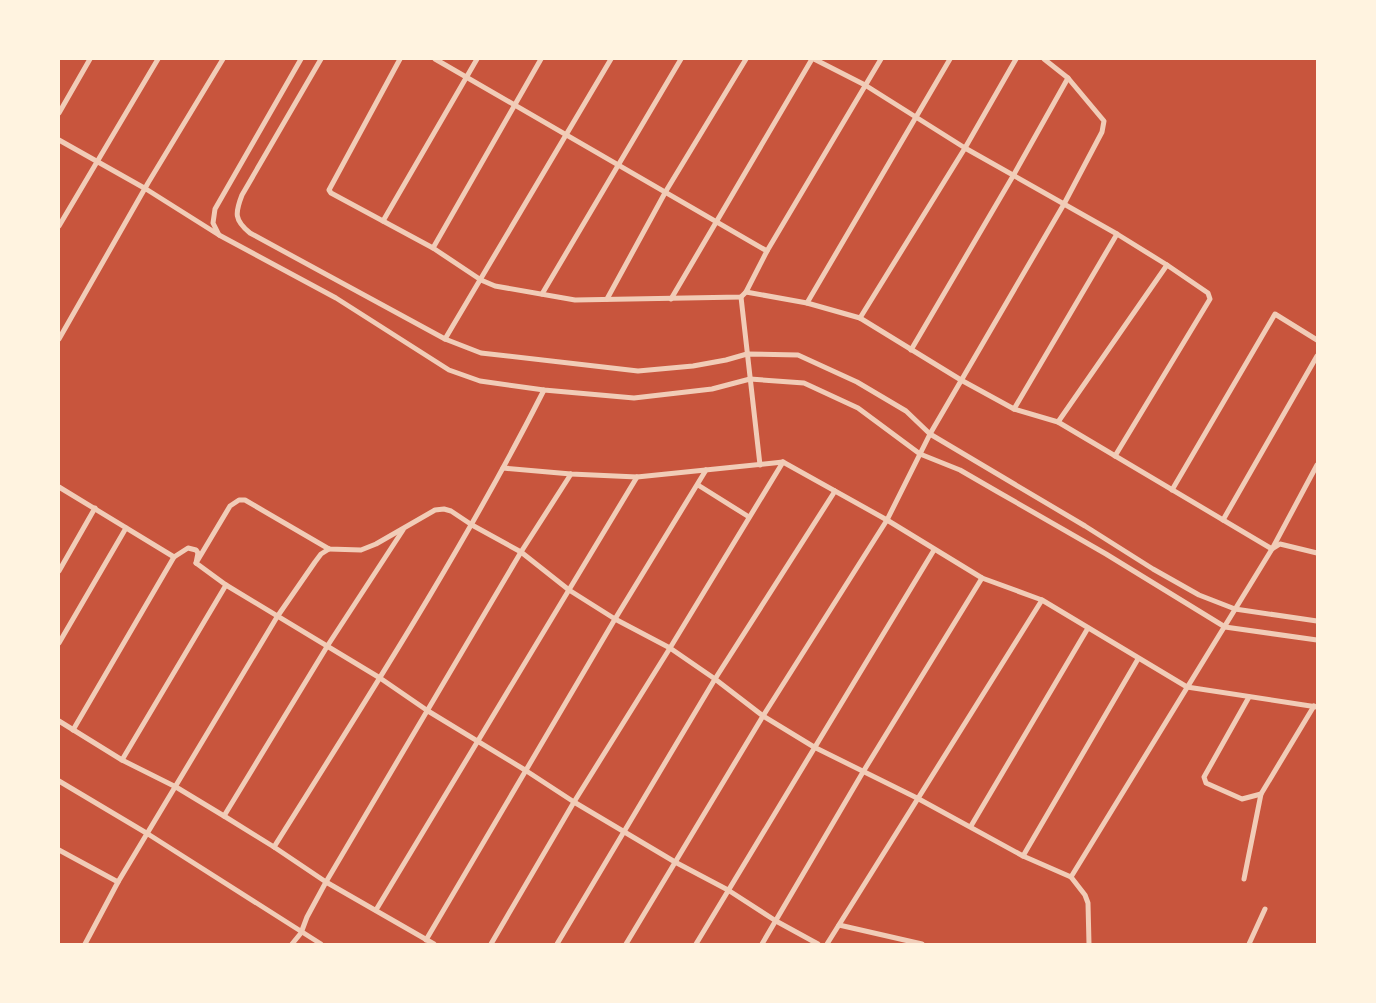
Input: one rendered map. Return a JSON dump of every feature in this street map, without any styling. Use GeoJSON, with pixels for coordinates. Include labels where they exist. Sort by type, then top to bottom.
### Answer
{"type":"FeatureCollection","features":[{"type":"Feature","properties":{"kind":"street"},"geometry":{"type":"LineString","coordinates":[[59,113],[90,59]]}},
{"type":"Feature","properties":{"kind":"street"},"geometry":{"type":"LineString","coordinates":[[59,226],[158,59]]}},
{"type":"Feature","properties":{"kind":"street"},"geometry":{"type":"LineString","coordinates":[[59,339],[223,59]]}},
{"type":"Feature","properties":{"kind":"street"},"geometry":{"type":"LineString","coordinates":[[219,235],[213,224],[215,209],[301,59]]}},
{"type":"Feature","properties":{"kind":"street"},"geometry":{"type":"LineString","coordinates":[[320,59],[237,208],[237,217],[242,226],[250,233],[444,339],[481,353],[638,371],[693,366],[747,354],[798,355],[865,387],[906,411],[930,434],[1199,595],[1235,610],[1317,621]]}},
{"type":"Feature","properties":{"kind":"street"},"geometry":{"type":"LineString","coordinates":[[400,59],[329,190],[331,193],[432,248],[481,280],[496,286],[575,300],[740,297],[746,292],[767,251],[881,59]]}},
{"type":"Feature","properties":{"kind":"street"},"geometry":{"type":"LineString","coordinates":[[435,59],[767,251]]}},
{"type":"Feature","properties":{"kind":"street"},"geometry":{"type":"LineString","coordinates":[[383,221],[477,59]]}},
{"type":"Feature","properties":{"kind":"street"},"geometry":{"type":"LineString","coordinates":[[432,248],[541,59]]}},
{"type":"Feature","properties":{"kind":"street"},"geometry":{"type":"LineString","coordinates":[[444,339],[481,280],[611,59]]}},
{"type":"Feature","properties":{"kind":"street"},"geometry":{"type":"LineString","coordinates":[[542,294],[681,59]]}},
{"type":"Feature","properties":{"kind":"street"},"geometry":{"type":"LineString","coordinates":[[607,299],[666,191],[746,59]]}},
{"type":"Feature","properties":{"kind":"street"},"geometry":{"type":"LineString","coordinates":[[671,299],[813,59],[865,85],[964,148],[1117,234],[1207,292],[1210,299],[1115,456]]}},
{"type":"Feature","properties":{"kind":"street"},"geometry":{"type":"LineString","coordinates":[[807,303],[950,59]]}},
{"type":"Feature","properties":{"kind":"street"},"geometry":{"type":"LineString","coordinates":[[860,318],[1016,59]]}},
{"type":"Feature","properties":{"kind":"street"},"geometry":{"type":"LineString","coordinates":[[626,944],[763,716],[887,520],[930,434],[1064,204],[1104,127],[1104,121],[1068,78],[1044,59]]}},
{"type":"Feature","properties":{"kind":"street"},"geometry":{"type":"LineString","coordinates":[[911,350],[1068,78]]}},
{"type":"Feature","properties":{"kind":"street"},"geometry":{"type":"LineString","coordinates":[[59,140],[146,189],[219,235],[336,298],[449,370],[480,380],[544,390],[634,398],[712,389],[750,379],[804,383],[858,408],[920,454],[960,470],[1226,623],[1317,640]]}},
{"type":"Feature","properties":{"kind":"street"},"geometry":{"type":"LineString","coordinates":[[1014,409],[1117,234]]}},
{"type":"Feature","properties":{"kind":"street"},"geometry":{"type":"LineString","coordinates":[[1058,422],[1167,265]]}},
{"type":"Feature","properties":{"kind":"street"},"geometry":{"type":"LineString","coordinates":[[746,292],[807,303],[860,318],[961,380],[1014,409],[1058,422],[1272,549]]}},
{"type":"Feature","properties":{"kind":"street"},"geometry":{"type":"LineString","coordinates":[[740,297],[760,465]]}},
{"type":"Feature","properties":{"kind":"street"},"geometry":{"type":"LineString","coordinates":[[1172,490],[1275,314],[1317,340]]}},
{"type":"Feature","properties":{"kind":"street"},"geometry":{"type":"LineString","coordinates":[[1223,520],[1317,356]]}},
{"type":"Feature","properties":{"kind":"street"},"geometry":{"type":"LineString","coordinates":[[274,847],[380,678],[472,525],[544,390]]}},
{"type":"Feature","properties":{"kind":"street"},"geometry":{"type":"LineString","coordinates":[[503,468],[637,477],[782,462],[887,520],[982,578],[1042,600],[1138,659],[1188,687],[1315,706],[1261,794],[1244,879]]}},
{"type":"Feature","properties":{"kind":"street"},"geometry":{"type":"LineString","coordinates":[[492,944],[574,802],[670,648],[782,462]]}},
{"type":"Feature","properties":{"kind":"street"},"geometry":{"type":"LineString","coordinates":[[1071,877],[1272,549],[1317,465]]}},
{"type":"Feature","properties":{"kind":"street"},"geometry":{"type":"LineString","coordinates":[[426,940],[615,619],[706,470]]}},
{"type":"Feature","properties":{"kind":"street"},"geometry":{"type":"LineString","coordinates":[[292,944],[301,932],[326,882],[521,552],[571,474]]}},
{"type":"Feature","properties":{"kind":"street"},"geometry":{"type":"LineString","coordinates":[[376,910],[637,477]]}},
{"type":"Feature","properties":{"kind":"street"},"geometry":{"type":"LineString","coordinates":[[698,485],[749,517]]}},
{"type":"Feature","properties":{"kind":"street"},"geometry":{"type":"LineString","coordinates":[[59,487],[174,557]]}},
{"type":"Feature","properties":{"kind":"street"},"geometry":{"type":"LineString","coordinates":[[557,944],[715,679],[835,491]]}},
{"type":"Feature","properties":{"kind":"street"},"geometry":{"type":"LineString","coordinates":[[196,563],[230,506],[239,500],[245,500],[328,549],[361,550],[404,529],[435,510],[444,509],[451,511],[521,552],[569,590],[615,619],[670,648],[715,679],[763,716],[814,747],[971,826],[1023,856],[1071,877],[1085,895],[1088,903],[1089,944]]}},
{"type":"Feature","properties":{"kind":"street"},"geometry":{"type":"LineString","coordinates":[[59,571],[94,508]]}},
{"type":"Feature","properties":{"kind":"street"},"geometry":{"type":"LineString","coordinates":[[59,643],[126,528]]}},
{"type":"Feature","properties":{"kind":"street"},"geometry":{"type":"LineString","coordinates":[[224,816],[328,645],[404,529]]}},
{"type":"Feature","properties":{"kind":"street"},"geometry":{"type":"LineString","coordinates":[[1272,549],[1280,544],[1317,553]]}},
{"type":"Feature","properties":{"kind":"street"},"geometry":{"type":"LineString","coordinates":[[73,730],[174,557],[188,548],[196,550],[198,553],[196,563]]}},
{"type":"Feature","properties":{"kind":"street"},"geometry":{"type":"LineString","coordinates":[[85,944],[118,882],[277,617],[315,562],[328,549]]}},
{"type":"Feature","properties":{"kind":"street"},"geometry":{"type":"LineString","coordinates":[[696,944],[934,550]]}},
{"type":"Feature","properties":{"kind":"street"},"geometry":{"type":"LineString","coordinates":[[196,563],[226,586],[328,645],[574,802],[818,944]]}},
{"type":"Feature","properties":{"kind":"street"},"geometry":{"type":"LineString","coordinates":[[762,944],[863,772],[982,578]]}},
{"type":"Feature","properties":{"kind":"street"},"geometry":{"type":"LineString","coordinates":[[122,760],[226,586]]}},
{"type":"Feature","properties":{"kind":"street"},"geometry":{"type":"LineString","coordinates":[[827,944],[1042,600]]}},
{"type":"Feature","properties":{"kind":"street"},"geometry":{"type":"LineString","coordinates":[[971,826],[1088,628]]}},
{"type":"Feature","properties":{"kind":"street"},"geometry":{"type":"LineString","coordinates":[[1023,856],[1138,659]]}},
{"type":"Feature","properties":{"kind":"street"},"geometry":{"type":"LineString","coordinates":[[1248,697],[1204,777],[1206,783],[1242,799],[1261,794]]}},
{"type":"Feature","properties":{"kind":"street"},"geometry":{"type":"LineString","coordinates":[[59,721],[122,760],[176,787],[274,847],[326,882],[434,944]]}},
{"type":"Feature","properties":{"kind":"street"},"geometry":{"type":"LineString","coordinates":[[59,781],[148,834],[320,944]]}},
{"type":"Feature","properties":{"kind":"street"},"geometry":{"type":"LineString","coordinates":[[59,850],[118,882]]}},
{"type":"Feature","properties":{"kind":"street"},"geometry":{"type":"LineString","coordinates":[[1249,944],[1265,909]]}},
{"type":"Feature","properties":{"kind":"street"},"geometry":{"type":"LineString","coordinates":[[839,925],[922,944]]}},
{"type":"Feature","properties":{"kind":"street"},"geometry":{"type":"LineString","coordinates":[[884,944],[891,938]]}}]}
